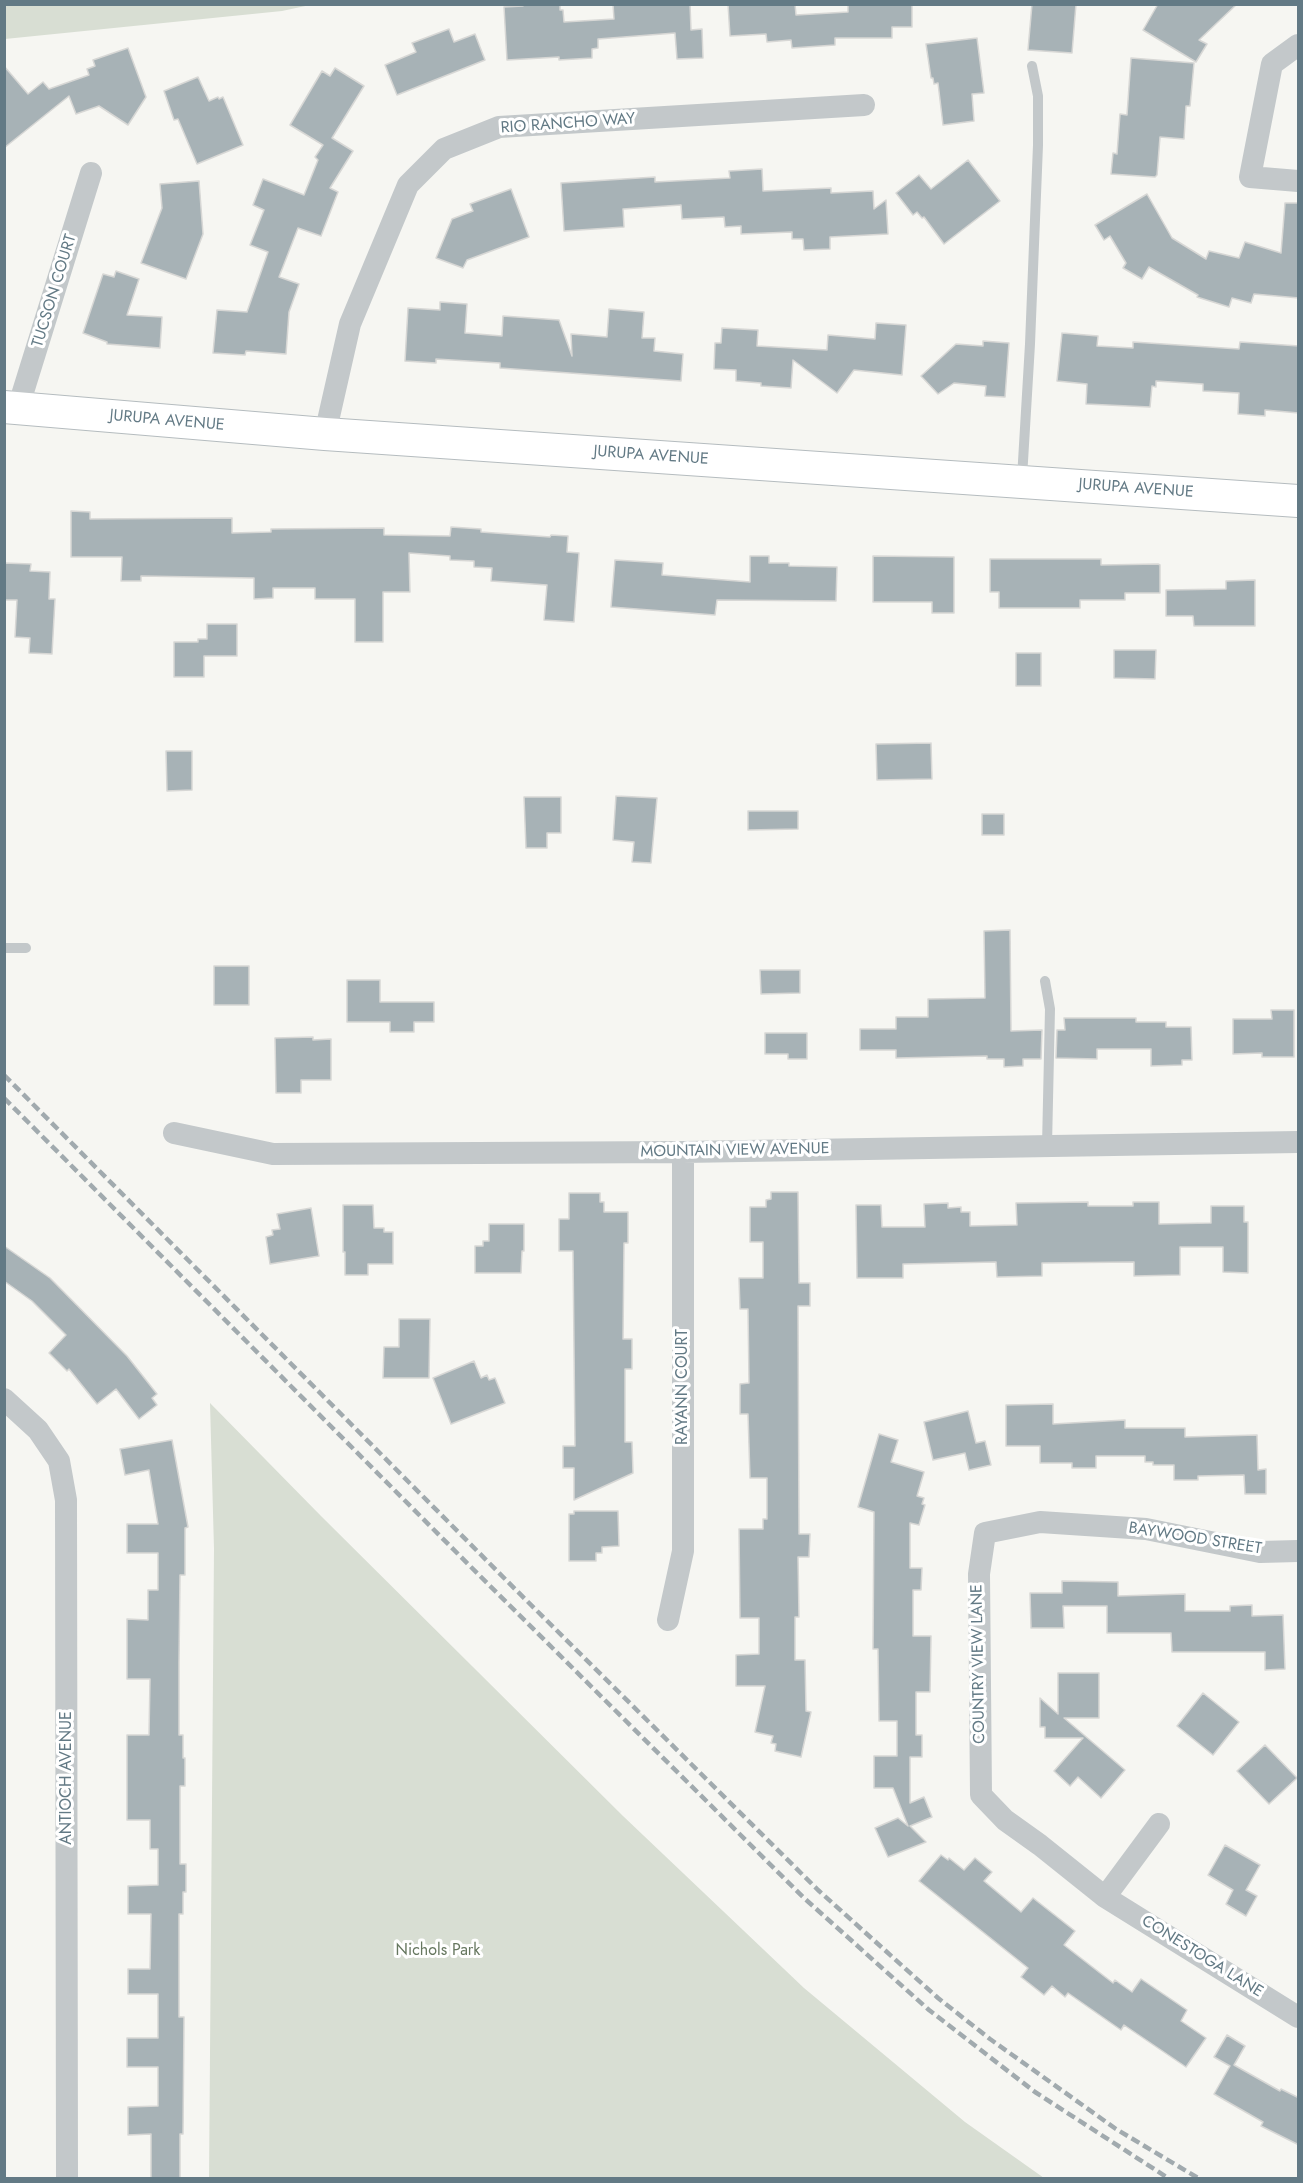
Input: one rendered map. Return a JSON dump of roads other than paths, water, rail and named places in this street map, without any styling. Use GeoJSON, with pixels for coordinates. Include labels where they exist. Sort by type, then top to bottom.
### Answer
{"type":"FeatureCollection","features":[{"type":"Feature","properties":{"kind":"main road","name":"JURUPA AVENUE"},"geometry":{"type":"LineString","coordinates":[[11,408],[325,434],[1299,501]]}},
{"type":"Feature","properties":{"kind":"street"},"geometry":{"type":"LineString","coordinates":[[1299,45],[1272,64],[1250,177],[1299,181]]}},
{"type":"Feature","properties":{"kind":"street","name":"RIO RANCHO WAY"},"geometry":{"type":"LineString","coordinates":[[325,434],[351,324],[399,206],[408,185],[444,149],[499,127],[864,105]]}},
{"type":"Feature","properties":{"kind":"street","name":"TUCSON COURT"},"geometry":{"type":"LineString","coordinates":[[11,408],[91,173]]}},
{"type":"Feature","properties":{"kind":"street","name":"MOUNTAIN VIEW AVENUE"},"geometry":{"type":"LineString","coordinates":[[174,1133],[273,1154],[683,1152],[1299,1142]]}},
{"type":"Feature","properties":{"kind":"street","name":"RAYANN COURT"},"geometry":{"type":"LineString","coordinates":[[668,1620],[683,1551],[683,1152]]}},
{"type":"Feature","properties":{"kind":"street","name":"ANTIOCH AVENUE"},"geometry":{"type":"LineString","coordinates":[[4,1399],[38,1430],[59,1461],[66,1500],[67,2178]]}},
{"type":"Feature","properties":{"kind":"street","name":"BAYWOOD STREET"},"geometry":{"type":"LineString","coordinates":[[985,1533],[1040,1522],[1146,1529],[1260,1551],[1299,1551]]}},
{"type":"Feature","properties":{"kind":"street","name":"COUNTRY VIEW LANE"},"geometry":{"type":"LineString","coordinates":[[981,1795],[979,1574],[985,1533]]}},
{"type":"Feature","properties":{"kind":"street","name":"CONESTOGA LANE"},"geometry":{"type":"LineString","coordinates":[[981,1795],[1005,1820],[1105,1897],[1299,2017]]}},
{"type":"Feature","properties":{"kind":"street"},"geometry":{"type":"LineString","coordinates":[[1105,1897],[1159,1824]]}},
{"type":"Feature","properties":{"kind":"lane"},"geometry":{"type":"LineString","coordinates":[[1021,482],[1030,344],[1038,145],[1038,96],[1032,66]]}},
{"type":"Feature","properties":{"kind":"lane"},"geometry":{"type":"LineString","coordinates":[[4,948],[26,948]]}},
{"type":"Feature","properties":{"kind":"lane"},"geometry":{"type":"LineString","coordinates":[[1045,981],[1050,1009],[1047,1146]]}},
{"type":"Feature","properties":{"kind":"railway"},"geometry":{"type":"LineString","coordinates":[[4,1075],[818,1890],[938,1998],[990,2039],[1116,2129],[1198,2178]]}},
{"type":"Feature","properties":{"kind":"railway"},"geometry":{"type":"LineString","coordinates":[[4,1098],[804,1898],[929,2010],[1035,2092],[1168,2178]]}},
{"type":"Feature","properties":{"kind":"park label","name":"Nichols Park"},"geometry":{"type":"Point","coordinates":[438,1951]}}]}
